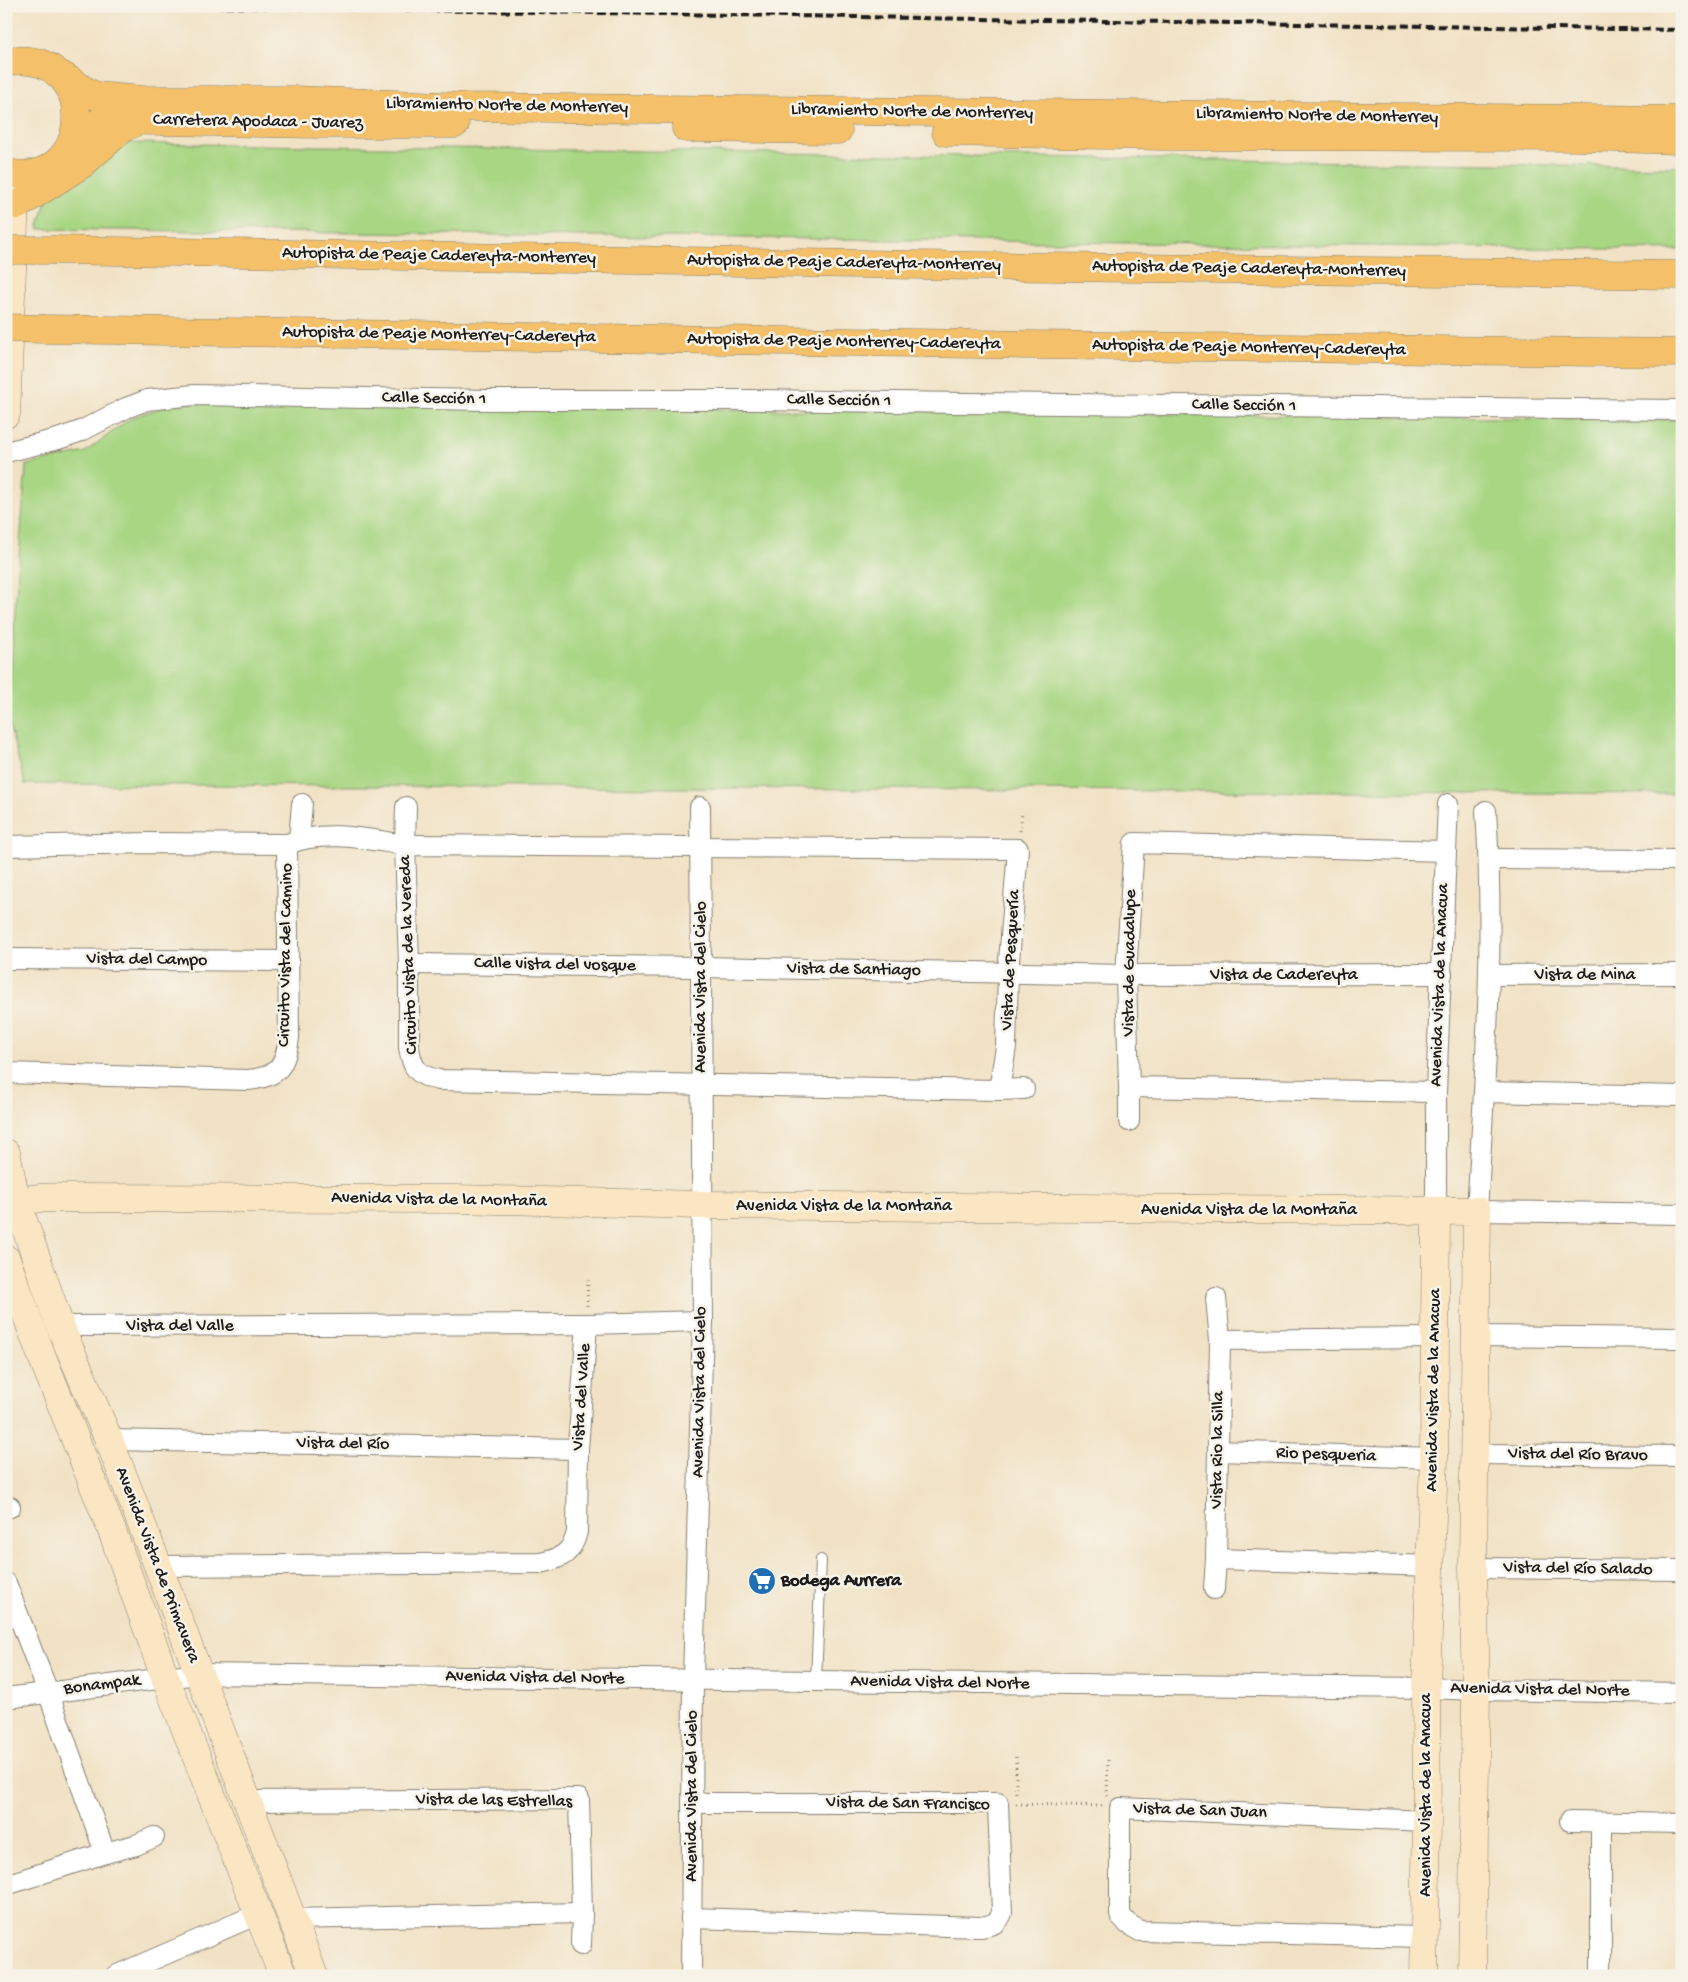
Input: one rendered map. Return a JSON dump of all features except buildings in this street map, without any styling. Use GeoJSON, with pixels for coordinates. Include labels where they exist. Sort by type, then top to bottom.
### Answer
{"type":"FeatureCollection","features":[{"type":"Feature","properties":{"kind":"main road"},"geometry":{"type":"LineString","coordinates":[[6,53],[20,51],[57,58],[73,65],[95,82],[114,91],[141,110]]}},
{"type":"Feature","properties":{"kind":"main road"},"geometry":{"type":"LineString","coordinates":[[6,62],[37,63],[67,78],[90,94],[141,110]]}},
{"type":"Feature","properties":{"kind":"main road"},"geometry":{"type":"LineString","coordinates":[[6,173],[26,175],[37,172],[61,158],[75,134],[77,112],[71,90],[56,74]]}},
{"type":"Feature","properties":{"kind":"main road","name":"Libramiento Norte de Monterrey"},"geometry":{"type":"LineString","coordinates":[[141,110],[295,100],[467,107],[1682,120]]}},
{"type":"Feature","properties":{"kind":"main road"},"geometry":{"type":"LineString","coordinates":[[11,203],[81,165],[141,110]]}},
{"type":"Feature","properties":{"kind":"main road","name":"Carretera Apodaca - Juarez"},"geometry":{"type":"LineString","coordinates":[[61,158],[97,122],[141,110],[320,124],[529,124],[1174,136],[1578,137],[1682,140]]}},
{"type":"Feature","properties":{"kind":"main road","name":"Autopista de Peaje Cadereyta-Monterrey"},"geometry":{"type":"LineString","coordinates":[[6,250],[969,266],[1682,275]]}},
{"type":"Feature","properties":{"kind":"main road","name":"Autopista de Peaje Monterrey-Cadereyta"},"geometry":{"type":"LineString","coordinates":[[6,328],[1032,345],[1682,353]]}},
{"type":"Feature","properties":{"kind":"street"},"geometry":{"type":"LineString","coordinates":[[6,414],[11,203],[50,171],[61,158]]}},
{"type":"Feature","properties":{"kind":"street","name":"Calle Sección 1"},"geometry":{"type":"LineString","coordinates":[[6,452],[58,439],[81,431],[126,408],[147,400],[194,395],[488,400],[759,400],[1682,410]]}},
{"type":"Feature","properties":{"kind":"street"},"geometry":{"type":"LineString","coordinates":[[293,842],[302,804]]}},
{"type":"Feature","properties":{"kind":"street","name":"Avenida Vista de la Anacua"},"geometry":{"type":"LineString","coordinates":[[1424,1976],[1427,1821],[1426,1688],[1432,1566],[1434,1458],[1436,1092],[1448,804]]}},
{"type":"Feature","properties":{"kind":"street"},"geometry":{"type":"LineString","coordinates":[[293,842],[310,836],[342,836],[405,845],[406,807]]}},
{"type":"Feature","properties":{"kind":"street","name":"Avenida Vista del Cielo"},"geometry":{"type":"LineString","coordinates":[[691,1976],[693,1680],[703,1321],[700,807]]}},
{"type":"Feature","properties":{"kind":"street"},"geometry":{"type":"LineString","coordinates":[[1472,1976],[1476,1690],[1473,1568],[1477,1211],[1489,976],[1489,859],[1486,810]]}},
{"type":"Feature","properties":{"kind":"street","name":"Circuito Vista del Camino"},"geometry":{"type":"LineString","coordinates":[[6,846],[293,842],[289,962],[289,1038],[287,1051],[279,1070],[264,1078],[248,1080],[6,1073]]}},
{"type":"Feature","properties":{"kind":"street","name":"Vista de Guadalupe"},"geometry":{"type":"LineString","coordinates":[[1129,1121],[1126,975],[1134,843],[1445,851]]}},
{"type":"Feature","properties":{"kind":"street","name":"Circuito Vista de la Vereda"},"geometry":{"type":"LineString","coordinates":[[700,847],[405,845],[410,964],[409,1048],[411,1061],[417,1071],[426,1078],[439,1080],[701,1084]]}},
{"type":"Feature","properties":{"kind":"street","name":"Vista de Pesquería"},"geometry":{"type":"LineString","coordinates":[[700,847],[1018,849],[1008,974],[1006,1047],[999,1090]]}},
{"type":"Feature","properties":{"kind":"street"},"geometry":{"type":"LineString","coordinates":[[1489,859],[1682,860]]}},
{"type":"Feature","properties":{"kind":"street","name":"Vista del Campo"},"geometry":{"type":"LineString","coordinates":[[6,958],[289,962]]}},
{"type":"Feature","properties":{"kind":"street","name":"Calle vista del vosque"},"geometry":{"type":"LineString","coordinates":[[410,964],[700,967]]}},
{"type":"Feature","properties":{"kind":"street","name":"Vista de Santiago"},"geometry":{"type":"LineString","coordinates":[[700,967],[1126,975]]}},
{"type":"Feature","properties":{"kind":"street","name":"Vista de Cadereyta"},"geometry":{"type":"LineString","coordinates":[[1126,975],[1442,974]]}},
{"type":"Feature","properties":{"kind":"street","name":"Vista de Mina"},"geometry":{"type":"LineString","coordinates":[[1489,976],[1682,974]]}},
{"type":"Feature","properties":{"kind":"street"},"geometry":{"type":"LineString","coordinates":[[701,1084],[1024,1089]]}},
{"type":"Feature","properties":{"kind":"street"},"geometry":{"type":"LineString","coordinates":[[1129,1087],[1436,1092]]}},
{"type":"Feature","properties":{"kind":"street"},"geometry":{"type":"LineString","coordinates":[[1484,1092],[1682,1096]]}},
{"type":"Feature","properties":{"kind":"street","name":"Avenida Vista de Primavera"},"geometry":{"type":"LineString","coordinates":[[6,1153],[11,1201],[60,1326],[109,1440],[314,1976]]}},
{"type":"Feature","properties":{"kind":"street","name":"Avenida Vista de la Montaña"},"geometry":{"type":"LineString","coordinates":[[11,1201],[42,1198],[457,1199],[701,1205],[1682,1214]]}},
{"type":"Feature","properties":{"kind":"street","name":"Avenida Vista de Primavera"},"geometry":{"type":"LineString","coordinates":[[6,1259],[112,1531],[165,1677],[283,1976]]}},
{"type":"Feature","properties":{"kind":"street","name":"Vista Rio la Silla"},"geometry":{"type":"LineString","coordinates":[[1214,1589],[1219,1451],[1220,1340],[1216,1298]]}},
{"type":"Feature","properties":{"kind":"street"},"geometry":{"type":"LineString","coordinates":[[587,1324],[703,1321]]}},
{"type":"Feature","properties":{"kind":"street","name":"Vista del Valle"},"geometry":{"type":"LineString","coordinates":[[60,1326],[587,1324],[578,1449],[577,1532],[574,1545],[566,1554],[541,1563],[158,1566]]}},
{"type":"Feature","properties":{"kind":"street"},"geometry":{"type":"LineString","coordinates":[[1476,1336],[1682,1338]]}},
{"type":"Feature","properties":{"kind":"street"},"geometry":{"type":"LineString","coordinates":[[1220,1340],[1435,1338]]}},
{"type":"Feature","properties":{"kind":"street","name":"Vista del Río"},"geometry":{"type":"LineString","coordinates":[[109,1440],[578,1449]]}},
{"type":"Feature","properties":{"kind":"street","name":"Rio pesqueria"},"geometry":{"type":"LineString","coordinates":[[1219,1451],[1434,1458]]}},
{"type":"Feature","properties":{"kind":"street","name":"Vista del Río Bravo"},"geometry":{"type":"LineString","coordinates":[[1475,1454],[1682,1456]]}},
{"type":"Feature","properties":{"kind":"street"},"geometry":{"type":"LineString","coordinates":[[1216,1559],[1432,1566]]}},
{"type":"Feature","properties":{"kind":"street","name":"Vista del Río Salado"},"geometry":{"type":"LineString","coordinates":[[1473,1568],[1682,1570]]}},
{"type":"Feature","properties":{"kind":"street"},"geometry":{"type":"LineString","coordinates":[[6,1583],[48,1692],[105,1853]]}},
{"type":"Feature","properties":{"kind":"street","name":"Bonampak"},"geometry":{"type":"LineString","coordinates":[[6,1698],[198,1674]]}},
{"type":"Feature","properties":{"kind":"street","name":"Avenida Vista del Norte"},"geometry":{"type":"LineString","coordinates":[[198,1674],[1426,1688],[1682,1693]]}},
{"type":"Feature","properties":{"kind":"street","name":"Vista de las Estrellas"},"geometry":{"type":"LineString","coordinates":[[248,1801],[579,1800],[582,1914]]}},
{"type":"Feature","properties":{"kind":"street","name":"Vista de San Francisco"},"geometry":{"type":"LineString","coordinates":[[691,1918],[991,1926],[998,1922],[1002,1913],[1007,1804],[692,1803]]}},
{"type":"Feature","properties":{"kind":"street","name":"Vista de San Juan"},"geometry":{"type":"LineString","coordinates":[[1425,1937],[1140,1931],[1128,1924],[1120,1915],[1113,1807],[1427,1821]]}},
{"type":"Feature","properties":{"kind":"street"},"geometry":{"type":"LineString","coordinates":[[1570,1821],[1682,1823]]}},
{"type":"Feature","properties":{"kind":"street"},"geometry":{"type":"LineString","coordinates":[[1601,1823],[1601,1976]]}},
{"type":"Feature","properties":{"kind":"street"},"geometry":{"type":"LineString","coordinates":[[6,1885],[136,1845],[154,1837]]}},
{"type":"Feature","properties":{"kind":"street"},"geometry":{"type":"LineString","coordinates":[[115,1976],[258,1914]]}},
{"type":"Feature","properties":{"kind":"street"},"geometry":{"type":"LineString","coordinates":[[292,1919],[582,1914],[581,1945]]}},
{"type":"Feature","properties":{"kind":"lane"},"geometry":{"type":"LineString","coordinates":[[816,1681],[821,1560]]}},
{"type":"Feature","properties":{"kind":"path"},"geometry":{"type":"LineString","coordinates":[[587,1324],[588,1276]]}},
{"type":"Feature","properties":{"kind":"path"},"geometry":{"type":"LineString","coordinates":[[1016,1757],[1007,1804],[1113,1807],[1108,1760]]}},
{"type":"Feature","properties":{"kind":"green space"},"geometry":{"type":"Polygon","coordinates":[[[59,142],[1682,167],[1682,250],[38,229],[57,162],[59,142]]]}},
{"type":"Feature","properties":{"kind":"green space"},"geometry":{"type":"Polygon","coordinates":[[[174,403],[1682,420],[1682,794],[25,784],[7,717],[26,465],[85,452],[131,418],[174,403]]]}},
{"type":"Feature","properties":{"kind":"railway"},"geometry":{"type":"LineString","coordinates":[[154,6],[1682,30]]}},
{"type":"Feature","properties":{"kind":"place","name":"Bodega Aurrera"},"geometry":{"type":"Point","coordinates":[762,1581]}}]}
